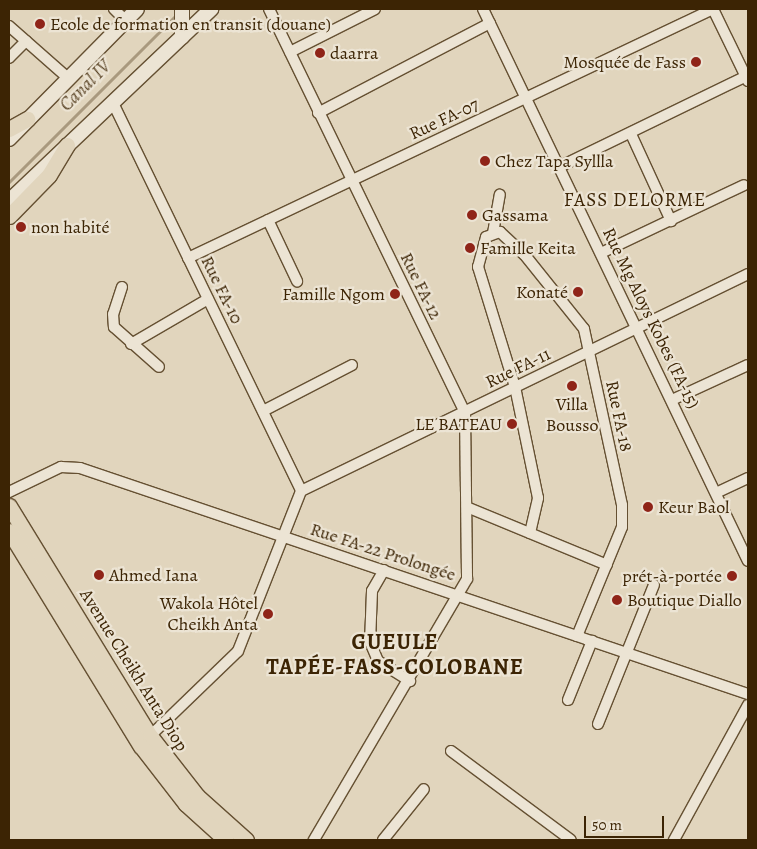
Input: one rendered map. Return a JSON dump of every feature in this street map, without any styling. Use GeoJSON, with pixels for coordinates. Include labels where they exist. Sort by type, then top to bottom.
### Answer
{"type":"FeatureCollection","features":[{"type":"Feature","properties":{"kind":"main road"},"geometry":{"type":"LineString","coordinates":[[9,139],[138,9]]}},
{"type":"Feature","properties":{"kind":"main road"},"geometry":{"type":"LineString","coordinates":[[182,9],[182,37]]}},
{"type":"Feature","properties":{"kind":"main road"},"geometry":{"type":"LineString","coordinates":[[9,201],[210,9]]}},
{"type":"Feature","properties":{"kind":"main road"},"geometry":{"type":"LineString","coordinates":[[9,129],[28,119]]}},
{"type":"Feature","properties":{"kind":"main road"},"geometry":{"type":"LineString","coordinates":[[9,216],[49,175],[67,145]]}},
{"type":"Feature","properties":{"kind":"main road","name":"Avenue Cheikh Anta Diop"},"geometry":{"type":"LineString","coordinates":[[9,506],[150,736],[197,796],[246,840]]}},
{"type":"Feature","properties":{"kind":"main road","name":"Avenue Cheikh Anta Diop"},"geometry":{"type":"LineString","coordinates":[[9,531],[146,754],[186,804],[226,840]]}},
{"type":"Feature","properties":{"kind":"street"},"geometry":{"type":"LineString","coordinates":[[114,9],[125,20]]}},
{"type":"Feature","properties":{"kind":"street","name":"Rue FA-12"},"geometry":{"type":"LineString","coordinates":[[269,9],[464,412],[469,508],[468,580],[461,595],[314,840]]}},
{"type":"Feature","properties":{"kind":"street"},"geometry":{"type":"LineString","coordinates":[[290,52],[375,9]]}},
{"type":"Feature","properties":{"kind":"street","name":"Rue Mg Aloys Kobes (FA-15)"},"geometry":{"type":"LineString","coordinates":[[483,9],[558,167],[674,399],[748,555],[748,560]]}},
{"type":"Feature","properties":{"kind":"street"},"geometry":{"type":"LineString","coordinates":[[558,167],[747,79],[713,9]]}},
{"type":"Feature","properties":{"kind":"street","name":"Rue FA-07"},"geometry":{"type":"LineString","coordinates":[[188,258],[713,9]]}},
{"type":"Feature","properties":{"kind":"street"},"geometry":{"type":"LineString","coordinates":[[318,113],[490,23]]}},
{"type":"Feature","properties":{"kind":"street"},"geometry":{"type":"LineString","coordinates":[[9,26],[68,78]]}},
{"type":"Feature","properties":{"kind":"street"},"geometry":{"type":"LineString","coordinates":[[9,58],[26,41]]}},
{"type":"Feature","properties":{"kind":"street","name":"Rue FA-10"},"geometry":{"type":"LineString","coordinates":[[113,103],[302,491]]}},
{"type":"Feature","properties":{"kind":"street"},"geometry":{"type":"LineString","coordinates":[[630,134],[671,220]]}},
{"type":"Feature","properties":{"kind":"street"},"geometry":{"type":"LineString","coordinates":[[601,253],[744,185]]}},
{"type":"Feature","properties":{"kind":"street"},"geometry":{"type":"LineString","coordinates":[[500,194],[493,234],[480,252],[478,267],[515,387],[538,498],[530,533]]}},
{"type":"Feature","properties":{"kind":"street"},"geometry":{"type":"LineString","coordinates":[[268,220],[297,281]]}},
{"type":"Feature","properties":{"kind":"street","name":"Rue FA-18"},"geometry":{"type":"LineString","coordinates":[[493,234],[500,232],[524,254],[584,329],[624,516],[607,565],[577,636]]}},
{"type":"Feature","properties":{"kind":"street","name":"Rue FA-11"},"geometry":{"type":"LineString","coordinates":[[302,491],[748,274]]}},
{"type":"Feature","properties":{"kind":"street"},"geometry":{"type":"LineString","coordinates":[[122,287],[113,321],[131,344],[159,367]]}},
{"type":"Feature","properties":{"kind":"street"},"geometry":{"type":"LineString","coordinates":[[131,344],[208,298]]}},
{"type":"Feature","properties":{"kind":"street"},"geometry":{"type":"LineString","coordinates":[[262,411],[352,365]]}},
{"type":"Feature","properties":{"kind":"street"},"geometry":{"type":"LineString","coordinates":[[674,399],[748,365]]}},
{"type":"Feature","properties":{"kind":"street","name":"Rue FA-22 Prolongée"},"geometry":{"type":"LineString","coordinates":[[9,492],[70,466],[461,595],[748,694]]}},
{"type":"Feature","properties":{"kind":"street"},"geometry":{"type":"LineString","coordinates":[[718,492],[748,478]]}},
{"type":"Feature","properties":{"kind":"street"},"geometry":{"type":"LineString","coordinates":[[150,736],[238,651],[302,491]]}},
{"type":"Feature","properties":{"kind":"street"},"geometry":{"type":"LineString","coordinates":[[469,508],[607,565]]}},
{"type":"Feature","properties":{"kind":"street"},"geometry":{"type":"LineString","coordinates":[[384,570],[372,591],[370,642],[378,661],[410,681]]}},
{"type":"Feature","properties":{"kind":"street"},"geometry":{"type":"LineString","coordinates":[[598,724],[628,654],[654,585]]}},
{"type":"Feature","properties":{"kind":"street"},"geometry":{"type":"LineString","coordinates":[[568,700],[592,641]]}},
{"type":"Feature","properties":{"kind":"street"},"geometry":{"type":"LineString","coordinates":[[674,840],[748,704]]}},
{"type":"Feature","properties":{"kind":"street"},"geometry":{"type":"LineString","coordinates":[[451,751],[571,840]]}},
{"type":"Feature","properties":{"kind":"street"},"geometry":{"type":"LineString","coordinates":[[383,840],[424,789]]}},
{"type":"Feature","properties":{"kind":"waterway","name":"Canal IV"},"geometry":{"type":"LineString","coordinates":[[9,182],[177,14]]}},
{"type":"Feature","properties":{"kind":"place","name":"Ecole de formation en transit (douane)"},"geometry":{"type":"Point","coordinates":[40,24]}},
{"type":"Feature","properties":{"kind":"place","name":"daarra"},"geometry":{"type":"Point","coordinates":[320,53]}},
{"type":"Feature","properties":{"kind":"place","name":"Mosquée de Fass"},"geometry":{"type":"Point","coordinates":[696,62]}},
{"type":"Feature","properties":{"kind":"place","name":"Chez Tapa Syllla"},"geometry":{"type":"Point","coordinates":[485,161]}},
{"type":"Feature","properties":{"kind":"place","name":"Gassama"},"geometry":{"type":"Point","coordinates":[472,215]}},
{"type":"Feature","properties":{"kind":"place","name":"non habité"},"geometry":{"type":"Point","coordinates":[21,227]}},
{"type":"Feature","properties":{"kind":"place","name":"Famille Keita"},"geometry":{"type":"Point","coordinates":[470,248]}},
{"type":"Feature","properties":{"kind":"place","name":"Konaté"},"geometry":{"type":"Point","coordinates":[578,292]}},
{"type":"Feature","properties":{"kind":"place","name":"Famille Ngom"},"geometry":{"type":"Point","coordinates":[395,294]}},
{"type":"Feature","properties":{"kind":"place","name":"Villa Bousso"},"geometry":{"type":"Point","coordinates":[572,386]}},
{"type":"Feature","properties":{"kind":"place","name":"LE BATEAU"},"geometry":{"type":"Point","coordinates":[512,424]}},
{"type":"Feature","properties":{"kind":"place","name":"Keur Baol"},"geometry":{"type":"Point","coordinates":[648,507]}},
{"type":"Feature","properties":{"kind":"place","name":"Ahmed Iana"},"geometry":{"type":"Point","coordinates":[99,575]}},
{"type":"Feature","properties":{"kind":"place","name":"prét-à-portée"},"geometry":{"type":"Point","coordinates":[732,576]}},
{"type":"Feature","properties":{"kind":"place","name":"Boutique Diallo"},"geometry":{"type":"Point","coordinates":[617,600]}},
{"type":"Feature","properties":{"kind":"place","name":"Wakola Hôtel Cheikh Anta"},"geometry":{"type":"Point","coordinates":[268,614]}},
{"type":"Feature","properties":{"kind":"district","name":"FASS DELORME"},"geometry":{"type":"Point","coordinates":[635,201]}},
{"type":"Feature","properties":{"kind":"district","name":"GUEULE TAPÉE-FASS-COLOBANE"},"geometry":{"type":"Point","coordinates":[395,654]}}]}
